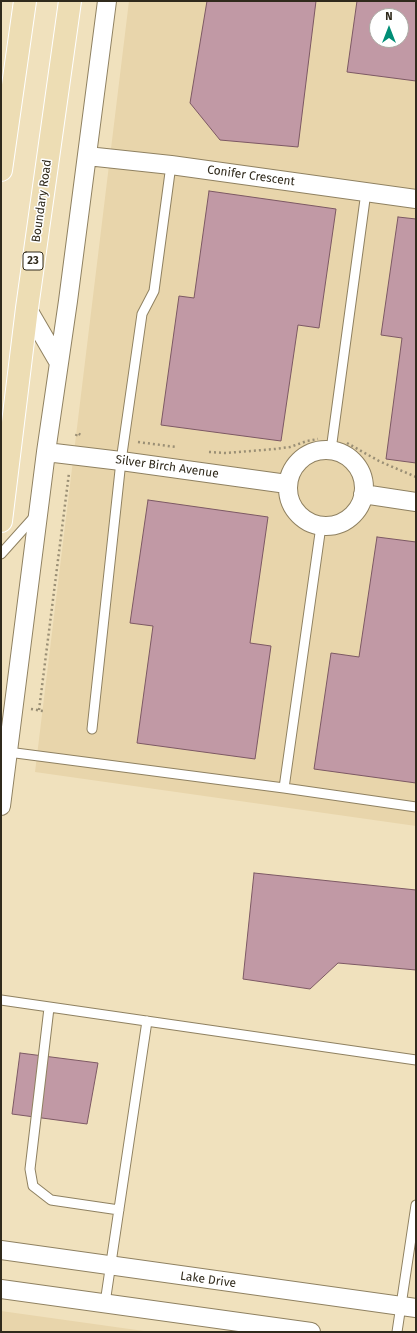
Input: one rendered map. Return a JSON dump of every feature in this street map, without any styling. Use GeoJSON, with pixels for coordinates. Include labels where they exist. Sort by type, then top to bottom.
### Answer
{"type":"FeatureCollection","features":[{"type":"Feature","properties":{"kind":"main road"},"geometry":{"type":"LineString","coordinates":[[1,170],[25,1]]}},
{"type":"Feature","properties":{"kind":"main road","name":"Boundary Road"},"geometry":{"type":"LineString","coordinates":[[1,521],[27,308],[70,1]]}},
{"type":"Feature","properties":{"kind":"street"},"geometry":{"type":"LineString","coordinates":[[1,806],[46,452],[107,1]]}},
{"type":"Feature","properties":{"kind":"street","name":"Conifer Crescent"},"geometry":{"type":"LineString","coordinates":[[87,156],[171,165],[416,200]]}},
{"type":"Feature","properties":{"kind":"street"},"geometry":{"type":"LineString","coordinates":[[27,308],[59,363]]}},
{"type":"Feature","properties":{"kind":"street"},"geometry":{"type":"LineString","coordinates":[[332,445],[352,461],[360,471],[363,482],[363,494],[359,506],[353,515],[343,522],[321,526],[309,522],[300,516],[292,506],[288,496],[287,484],[291,472],[298,462],[307,454],[332,445]]}},
{"type":"Feature","properties":{"kind":"street","name":"Silver Birch Avenue"},"geometry":{"type":"LineString","coordinates":[[46,452],[287,484]]}},
{"type":"Feature","properties":{"kind":"street"},"geometry":{"type":"LineString","coordinates":[[363,494],[416,502]]}},
{"type":"Feature","properties":{"kind":"street","name":"Lake Drive"},"geometry":{"type":"LineString","coordinates":[[1,1250],[408,1307]]}},
{"type":"Feature","properties":{"kind":"street"},"geometry":{"type":"LineString","coordinates":[[1,1289],[311,1332]]}},
{"type":"Feature","properties":{"kind":"lane"},"geometry":{"type":"LineString","coordinates":[[92,729],[121,461],[142,314],[154,291],[171,165]]}},
{"type":"Feature","properties":{"kind":"lane"},"geometry":{"type":"LineString","coordinates":[[332,445],[366,192]]}},
{"type":"Feature","properties":{"kind":"lane"},"geometry":{"type":"LineString","coordinates":[[1,554],[39,512]]}},
{"type":"Feature","properties":{"kind":"lane"},"geometry":{"type":"LineString","coordinates":[[284,788],[321,526]]}},
{"type":"Feature","properties":{"kind":"lane"},"geometry":{"type":"LineString","coordinates":[[8,752],[416,807]]}},
{"type":"Feature","properties":{"kind":"lane"},"geometry":{"type":"LineString","coordinates":[[1,1000],[416,1060]]}},
{"type":"Feature","properties":{"kind":"lane"},"geometry":{"type":"LineString","coordinates":[[49,1008],[30,1169],[33,1186],[51,1200],[119,1210]]}},
{"type":"Feature","properties":{"kind":"lane"},"geometry":{"type":"LineString","coordinates":[[106,1303],[147,1021]]}},
{"type":"Feature","properties":{"kind":"lane"},"geometry":{"type":"LineString","coordinates":[[397,1332],[408,1307],[416,1205]]}},
{"type":"Feature","properties":{"kind":"path"},"geometry":{"type":"LineString","coordinates":[[39,710],[72,455],[77,433],[87,437]]}},
{"type":"Feature","properties":{"kind":"path"},"geometry":{"type":"LineString","coordinates":[[206,452],[248,452],[290,447],[317,439],[332,445],[352,445],[379,461],[416,477]]}},
{"type":"Feature","properties":{"kind":"path"},"geometry":{"type":"LineString","coordinates":[[124,440],[181,448]]}},
{"type":"Feature","properties":{"kind":"shaded area"},"geometry":{"type":"Polygon","coordinates":[[[129,1],[416,1],[416,826],[35,772],[129,1]]]}},
{"type":"Feature","properties":{"kind":"shaded area"},"geometry":{"type":"Polygon","coordinates":[[[1,1311],[151,1332],[1,1332],[1,1311]]]}},
{"type":"Feature","properties":{"kind":"building"},"geometry":{"type":"Polygon","coordinates":[[[207,1],[316,1],[298,147],[220,140],[190,103],[207,1]]]}},
{"type":"Feature","properties":{"kind":"building"},"geometry":{"type":"Polygon","coordinates":[[[357,1],[416,1],[416,81],[347,72],[357,1]]]}},
{"type":"Feature","properties":{"kind":"building"},"geometry":{"type":"Polygon","coordinates":[[[209,191],[336,209],[319,328],[298,325],[281,441],[161,425],[179,296],[194,298],[209,191]]]}},
{"type":"Feature","properties":{"kind":"building"},"geometry":{"type":"Polygon","coordinates":[[[398,217],[416,219],[416,463],[386,459],[402,338],[381,335],[398,217]]]}},
{"type":"Feature","properties":{"kind":"building"},"geometry":{"type":"Polygon","coordinates":[[[148,500],[268,517],[250,643],[271,646],[255,759],[137,743],[153,626],[130,623],[148,500]]]}},
{"type":"Feature","properties":{"kind":"building"},"geometry":{"type":"Polygon","coordinates":[[[377,537],[416,542],[416,783],[314,769],[331,653],[359,657],[377,537]]]}},
{"type":"Feature","properties":{"kind":"building"},"geometry":{"type":"Polygon","coordinates":[[[254,873],[416,890],[416,970],[338,963],[310,989],[243,979],[254,873]]]}},
{"type":"Feature","properties":{"kind":"building"},"geometry":{"type":"Polygon","coordinates":[[[20,1053],[98,1063],[87,1124],[12,1114],[20,1053]]]}}]}
